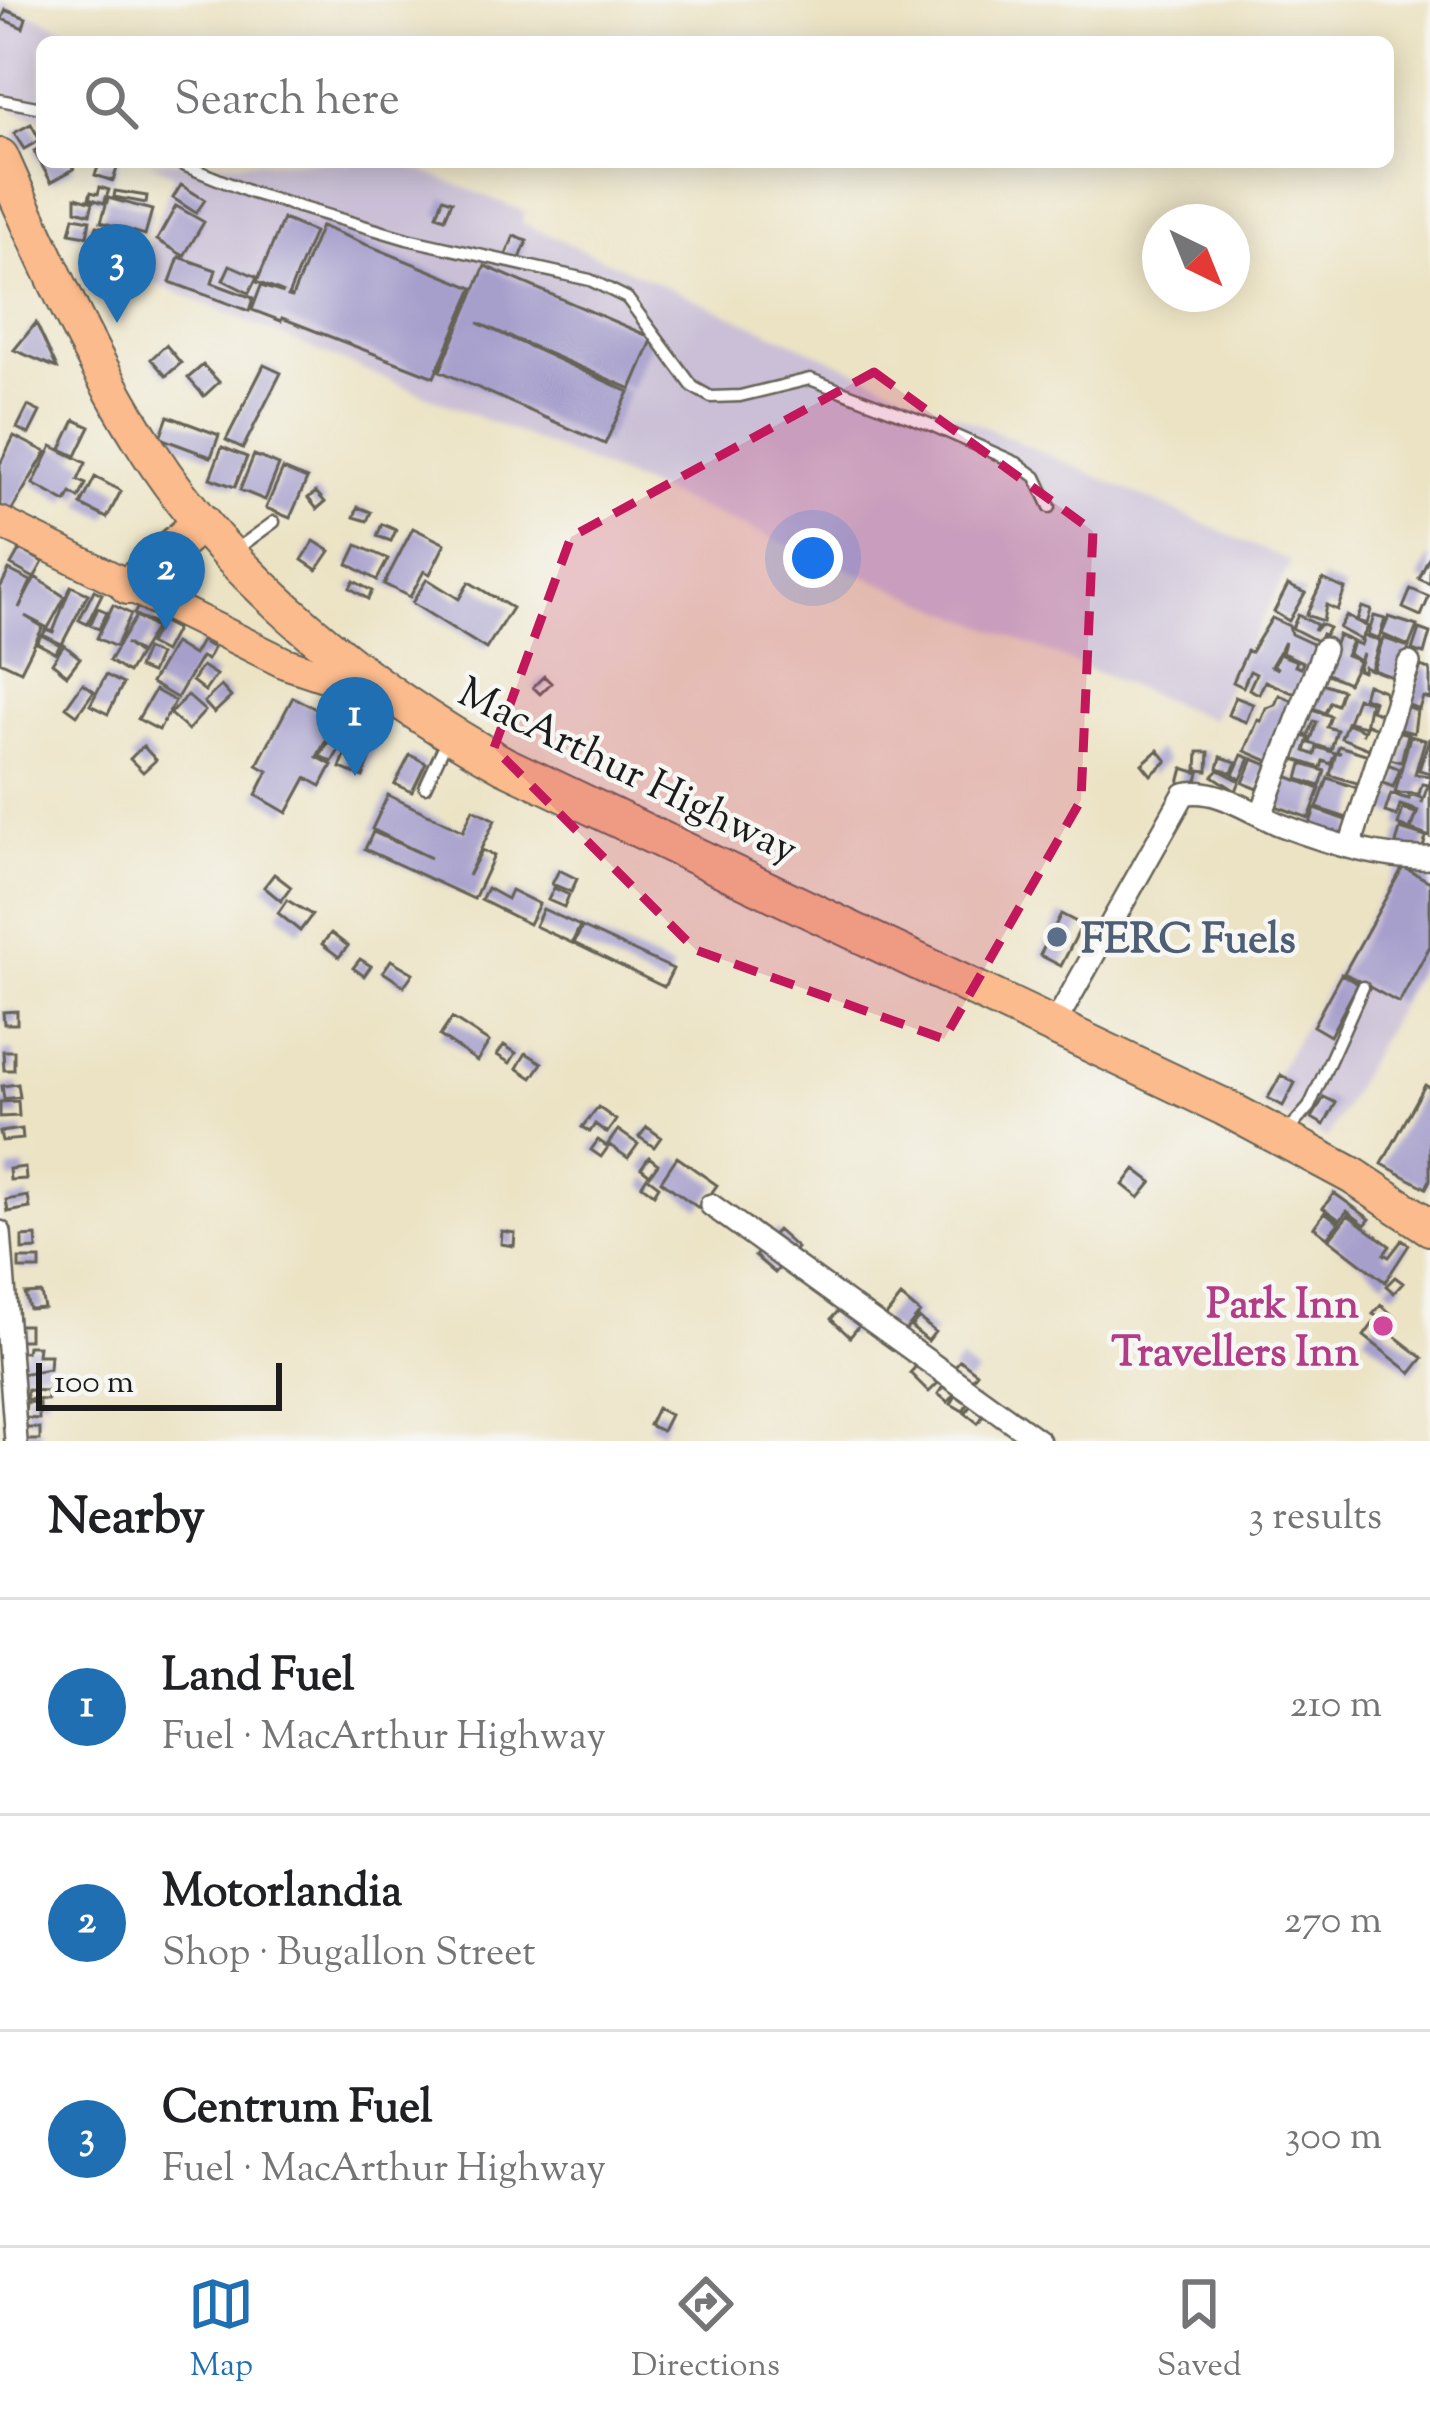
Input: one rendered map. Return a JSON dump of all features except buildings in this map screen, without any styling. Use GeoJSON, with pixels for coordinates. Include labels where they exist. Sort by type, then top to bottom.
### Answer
{"type":"FeatureCollection","features":[{"type":"Feature","properties":{"kind":"highway","name":"MacArthur Highway"},"geometry":{"type":"LineString","coordinates":[[0,157],[93,359],[152,456],[202,523],[232,554],[307,627],[380,687],[450,735],[569,796],[1282,1137],[1430,1227]]}},
{"type":"Feature","properties":{"kind":"highway"},"geometry":{"type":"LineString","coordinates":[[128,586],[202,523]]}},
{"type":"Feature","properties":{"kind":"main road"},"geometry":{"type":"LineString","coordinates":[[0,522],[306,672],[380,687]]}},
{"type":"Feature","properties":{"kind":"street"},"geometry":{"type":"LineString","coordinates":[[1261,815],[1324,649]]}},
{"type":"Feature","properties":{"kind":"street"},"geometry":{"type":"LineString","coordinates":[[1350,846],[1409,663]]}},
{"type":"Feature","properties":{"kind":"street"},"geometry":{"type":"LineString","coordinates":[[1053,1027],[1184,794],[1200,790],[1350,846],[1430,858]]}},
{"type":"Feature","properties":{"kind":"street"},"geometry":{"type":"LineString","coordinates":[[711,1205],[1039,1441]]}},
{"type":"Feature","properties":{"kind":"street"},"geometry":{"type":"LineString","coordinates":[[0,1232],[16,1441]]}},
{"type":"Feature","properties":{"kind":"lane"},"geometry":{"type":"LineString","coordinates":[[0,100],[36,107]]}},
{"type":"Feature","properties":{"kind":"lane"},"geometry":{"type":"LineString","coordinates":[[191,168],[252,193],[407,239],[590,280],[627,298],[692,387],[711,398],[809,379],[1016,463],[1036,477],[1050,507]]}},
{"type":"Feature","properties":{"kind":"lane"},"geometry":{"type":"LineString","coordinates":[[232,554],[274,522]]}},
{"type":"Feature","properties":{"kind":"lane"},"geometry":{"type":"LineString","coordinates":[[425,787],[450,735]]}},
{"type":"Feature","properties":{"kind":"lane"},"geometry":{"type":"LineString","coordinates":[[1282,1137],[1309,1107],[1363,987]]}},
{"type":"Feature","properties":{"kind":"highlighted area"},"geometry":{"type":"Polygon","coordinates":[[[874,372],[1093,531],[1081,800],[944,1039],[696,950],[494,748],[571,537],[874,372]]]}},
{"type":"Feature","properties":{"kind":"shaded area"},"geometry":{"type":"Polygon","coordinates":[[[0,2],[85,36],[36,36],[36,117],[15,111],[0,82],[0,2]]]}},
{"type":"Feature","properties":{"kind":"shaded area"},"geometry":{"type":"Polygon","coordinates":[[[160,168],[415,168],[525,212],[522,223],[1291,562],[1212,720],[137,276],[174,175],[160,168]]]}},
{"type":"Feature","properties":{"kind":"shaded area"},"geometry":{"type":"Polygon","coordinates":[[[1401,861],[1430,865],[1430,948],[1327,1139],[1259,1103],[1401,861]]]}},
{"type":"Feature","properties":{"kind":"place","name":"Centrum Fuel"},"geometry":{"type":"Point","coordinates":[117,323]}},
{"type":"Feature","properties":{"kind":"place","name":"Motorlandia"},"geometry":{"type":"Point","coordinates":[166,630]}},
{"type":"Feature","properties":{"kind":"place","name":"Land Fuel"},"geometry":{"type":"Point","coordinates":[355,776]}},
{"type":"Feature","properties":{"kind":"place","name":"FERC Fuels"},"geometry":{"type":"Point","coordinates":[1057,937]}},
{"type":"Feature","properties":{"kind":"place","name":"Park Inn Travellers Inn"},"geometry":{"type":"Point","coordinates":[1383,1326]}}]}
